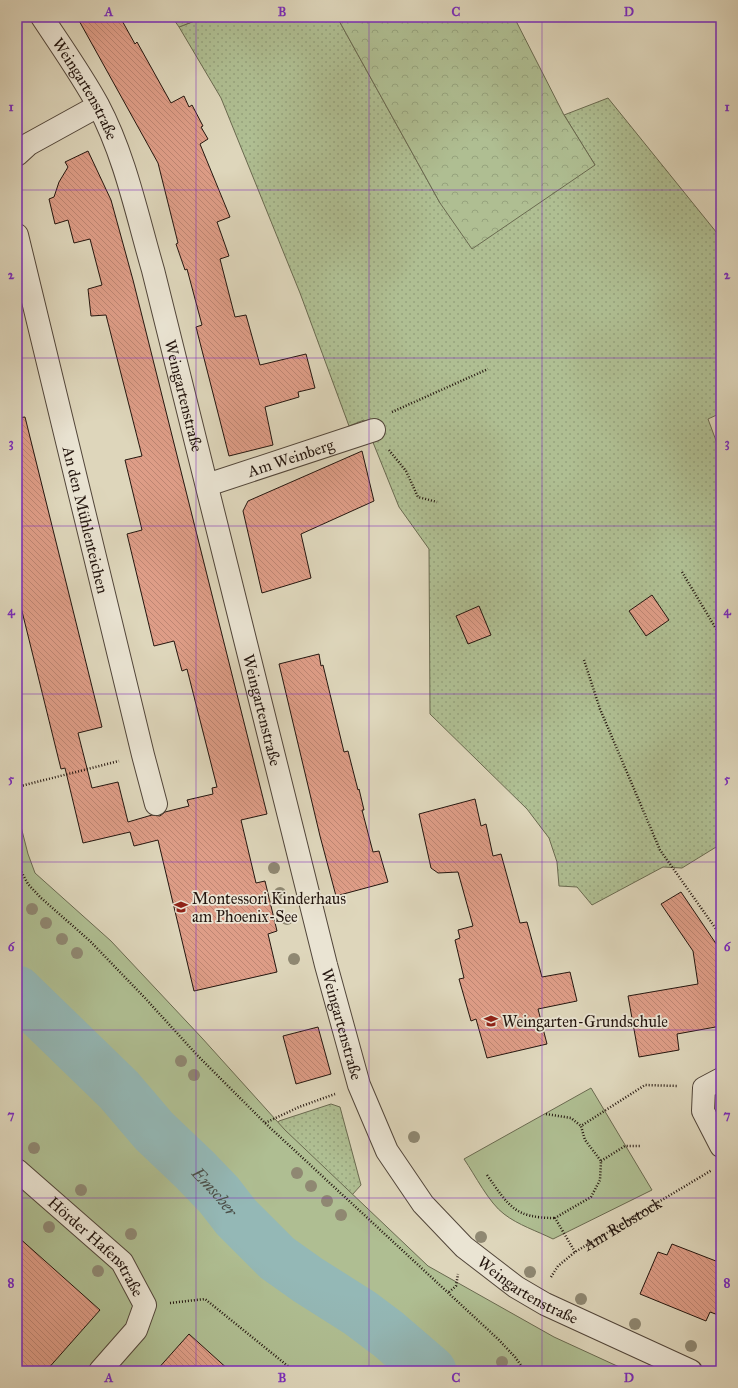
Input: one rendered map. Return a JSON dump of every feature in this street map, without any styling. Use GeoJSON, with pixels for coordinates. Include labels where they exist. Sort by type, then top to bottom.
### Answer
{"type":"FeatureCollection","features":[{"type":"Feature","properties":{"kind":"street","name":"Weingartenstraße"},"geometry":{"type":"LineString","coordinates":[[42,17],[75,65],[98,106],[122,161],[153,270],[326,965],[359,1085],[387,1151],[423,1204],[464,1247],[516,1287],[538,1299],[691,1371]]}},
{"type":"Feature","properties":{"kind":"street"},"geometry":{"type":"LineString","coordinates":[[17,155],[29,144],[98,106]]}},
{"type":"Feature","properties":{"kind":"street","name":"An den Mühlenteichen"},"geometry":{"type":"LineString","coordinates":[[17,235],[143,756],[156,804]]}},
{"type":"Feature","properties":{"kind":"street","name":"Am Weinberg"},"geometry":{"type":"LineString","coordinates":[[207,485],[374,430]]}},
{"type":"Feature","properties":{"kind":"street"},"geometry":{"type":"LineString","coordinates":[[713,1084],[703,1111],[721,1146]]}},
{"type":"Feature","properties":{"kind":"street","name":"Hörder Hafenstraße"},"geometry":{"type":"LineString","coordinates":[[17,1170],[122,1262],[145,1305],[136,1330],[100,1371]]}},
{"type":"Feature","properties":{"kind":"path"},"geometry":{"type":"LineString","coordinates":[[437,502],[418,497],[406,471],[374,430],[379,418],[488,369]]}},
{"type":"Feature","properties":{"kind":"path"},"geometry":{"type":"LineString","coordinates":[[682,572],[721,636]]}},
{"type":"Feature","properties":{"kind":"path"},"geometry":{"type":"LineString","coordinates":[[584,660],[600,709],[660,850],[721,936]]}},
{"type":"Feature","properties":{"kind":"path"},"geometry":{"type":"LineString","coordinates":[[17,788],[143,756]]}},
{"type":"Feature","properties":{"kind":"path"},"geometry":{"type":"LineString","coordinates":[[17,864],[28,884],[41,898],[90,941],[197,1055],[265,1123],[498,1339],[515,1357],[525,1371]]}},
{"type":"Feature","properties":{"kind":"path"},"geometry":{"type":"LineString","coordinates":[[581,1126],[644,1085],[713,1084]]}},
{"type":"Feature","properties":{"kind":"path"},"geometry":{"type":"LineString","coordinates":[[265,1123],[299,1107],[340,1092]]}},
{"type":"Feature","properties":{"kind":"path"},"geometry":{"type":"LineString","coordinates":[[487,1175],[505,1200],[519,1213],[535,1218],[555,1218],[591,1197],[600,1180],[601,1161],[585,1140],[581,1126],[571,1118],[546,1114]]}},
{"type":"Feature","properties":{"kind":"path"},"geometry":{"type":"LineString","coordinates":[[601,1161],[625,1146],[641,1146]]}},
{"type":"Feature","properties":{"kind":"path","name":"Am Rebstock"},"geometry":{"type":"LineString","coordinates":[[538,1299],[558,1266],[575,1252],[714,1169]]}},
{"type":"Feature","properties":{"kind":"path"},"geometry":{"type":"LineString","coordinates":[[555,1218],[575,1252]]}},
{"type":"Feature","properties":{"kind":"path"},"geometry":{"type":"LineString","coordinates":[[145,1305],[205,1299],[294,1371]]}},
{"type":"Feature","properties":{"kind":"green space"},"geometry":{"type":"Polygon","coordinates":[[[172,17],[205,17],[179,27],[172,17]]]}},
{"type":"Feature","properties":{"kind":"green space"},"geometry":{"type":"Polygon","coordinates":[[[205,17],[337,17],[440,203],[595,165],[564,115],[608,98],[721,238],[721,413],[708,419],[721,454],[721,844],[682,868],[663,867],[592,905],[577,887],[559,886],[557,862],[549,838],[527,809],[430,714],[429,549],[399,507],[364,420],[349,426],[300,293],[221,98],[179,27],[205,17]]]}},
{"type":"Feature","properties":{"kind":"green space"},"geometry":{"type":"Polygon","coordinates":[[[337,17],[514,17],[564,115],[595,165],[472,249],[440,203],[337,17]]]}},
{"type":"Feature","properties":{"kind":"green space"},"geometry":{"type":"Polygon","coordinates":[[[17,811],[28,854],[35,873],[111,941],[202,1038],[285,1130],[428,1266],[554,1337],[628,1371],[17,1371],[17,811]]]}},
{"type":"Feature","properties":{"kind":"green space"},"geometry":{"type":"Polygon","coordinates":[[[591,1088],[652,1190],[553,1239],[515,1221],[498,1209],[464,1159],[591,1088]]]}},
{"type":"Feature","properties":{"kind":"green space"},"geometry":{"type":"Polygon","coordinates":[[[331,1104],[340,1107],[361,1185],[352,1195],[276,1125],[279,1121],[331,1104]]]}},
{"type":"Feature","properties":{"kind":"building"},"geometry":{"type":"Polygon","coordinates":[[[77,17],[120,17],[135,44],[137,42],[171,103],[184,96],[189,107],[192,105],[203,126],[201,127],[208,139],[200,144],[230,217],[217,222],[229,256],[220,259],[235,317],[246,315],[260,365],[306,354],[315,388],[298,392],[299,397],[265,407],[273,445],[229,456],[196,327],[202,325],[187,269],[185,270],[176,244],[178,243],[158,163],[77,17]]]}},
{"type":"Feature","properties":{"kind":"building"},"geometry":{"type":"Polygon","coordinates":[[[88,151],[111,200],[133,280],[267,814],[241,820],[256,883],[265,881],[277,931],[268,934],[277,972],[194,991],[158,840],[134,846],[130,832],[83,843],[65,768],[61,769],[17,591],[17,418],[25,417],[102,727],[78,733],[92,788],[118,782],[128,822],[152,815],[160,816],[165,812],[189,806],[187,800],[213,794],[212,788],[217,787],[187,669],[182,671],[174,641],[154,646],[127,534],[142,530],[125,460],[142,456],[106,315],[91,316],[88,289],[102,285],[90,239],[74,243],[68,220],[55,224],[49,199],[54,197],[59,182],[68,167],[65,162],[88,151]]]}},
{"type":"Feature","properties":{"kind":"building"},"geometry":{"type":"Polygon","coordinates":[[[362,451],[374,501],[301,534],[311,578],[262,593],[243,511],[248,501],[362,451]]]}},
{"type":"Feature","properties":{"kind":"building"},"geometry":{"type":"Polygon","coordinates":[[[652,595],[669,620],[646,636],[629,611],[652,595]]]}},
{"type":"Feature","properties":{"kind":"building"},"geometry":{"type":"Polygon","coordinates":[[[479,606],[491,635],[468,644],[456,616],[479,606]]]}},
{"type":"Feature","properties":{"kind":"building"},"geometry":{"type":"Polygon","coordinates":[[[319,654],[344,752],[348,751],[358,790],[359,789],[364,810],[362,810],[373,852],[379,851],[388,882],[336,896],[320,836],[279,664],[319,654]]]}},
{"type":"Feature","properties":{"kind":"building"},"geometry":{"type":"Polygon","coordinates":[[[475,799],[481,826],[486,824],[493,856],[501,854],[520,923],[527,922],[542,977],[570,972],[577,1001],[538,1009],[547,1044],[487,1058],[476,1019],[471,1021],[459,979],[464,978],[455,940],[460,938],[458,930],[473,926],[458,872],[438,873],[431,868],[419,814],[475,799]]]}},
{"type":"Feature","properties":{"kind":"building"},"geometry":{"type":"Polygon","coordinates":[[[681,892],[721,951],[721,1026],[677,1034],[679,1050],[639,1057],[628,996],[698,984],[693,951],[661,904],[681,892]]]}},
{"type":"Feature","properties":{"kind":"building"},"geometry":{"type":"Polygon","coordinates":[[[318,1027],[331,1074],[296,1084],[283,1036],[318,1027]]]}},
{"type":"Feature","properties":{"kind":"building"},"geometry":{"type":"Polygon","coordinates":[[[17,1236],[100,1310],[46,1371],[17,1371],[17,1236]]]}},
{"type":"Feature","properties":{"kind":"building"},"geometry":{"type":"Polygon","coordinates":[[[672,1244],[721,1263],[721,1316],[710,1312],[706,1321],[640,1294],[658,1252],[667,1255],[672,1244]]]}},
{"type":"Feature","properties":{"kind":"building"},"geometry":{"type":"Polygon","coordinates":[[[189,1334],[230,1371],[156,1371],[189,1334]]]}},
{"type":"Feature","properties":{"kind":"waterway","name":"Emscher"},"geometry":{"type":"LineString","coordinates":[[17,991],[119,1090],[154,1131],[195,1170],[219,1195],[236,1217],[277,1258],[308,1280],[360,1313],[388,1334],[431,1371]]}},
{"type":"Feature","properties":{"kind":"place","name":"Montessori Kinderhaus am Phoenix-See"},"geometry":{"type":"Point","coordinates":[181,907]}},
{"type":"Feature","properties":{"kind":"place","name":"Weingarten-Grundschule"},"geometry":{"type":"Point","coordinates":[491,1021]}}]}
